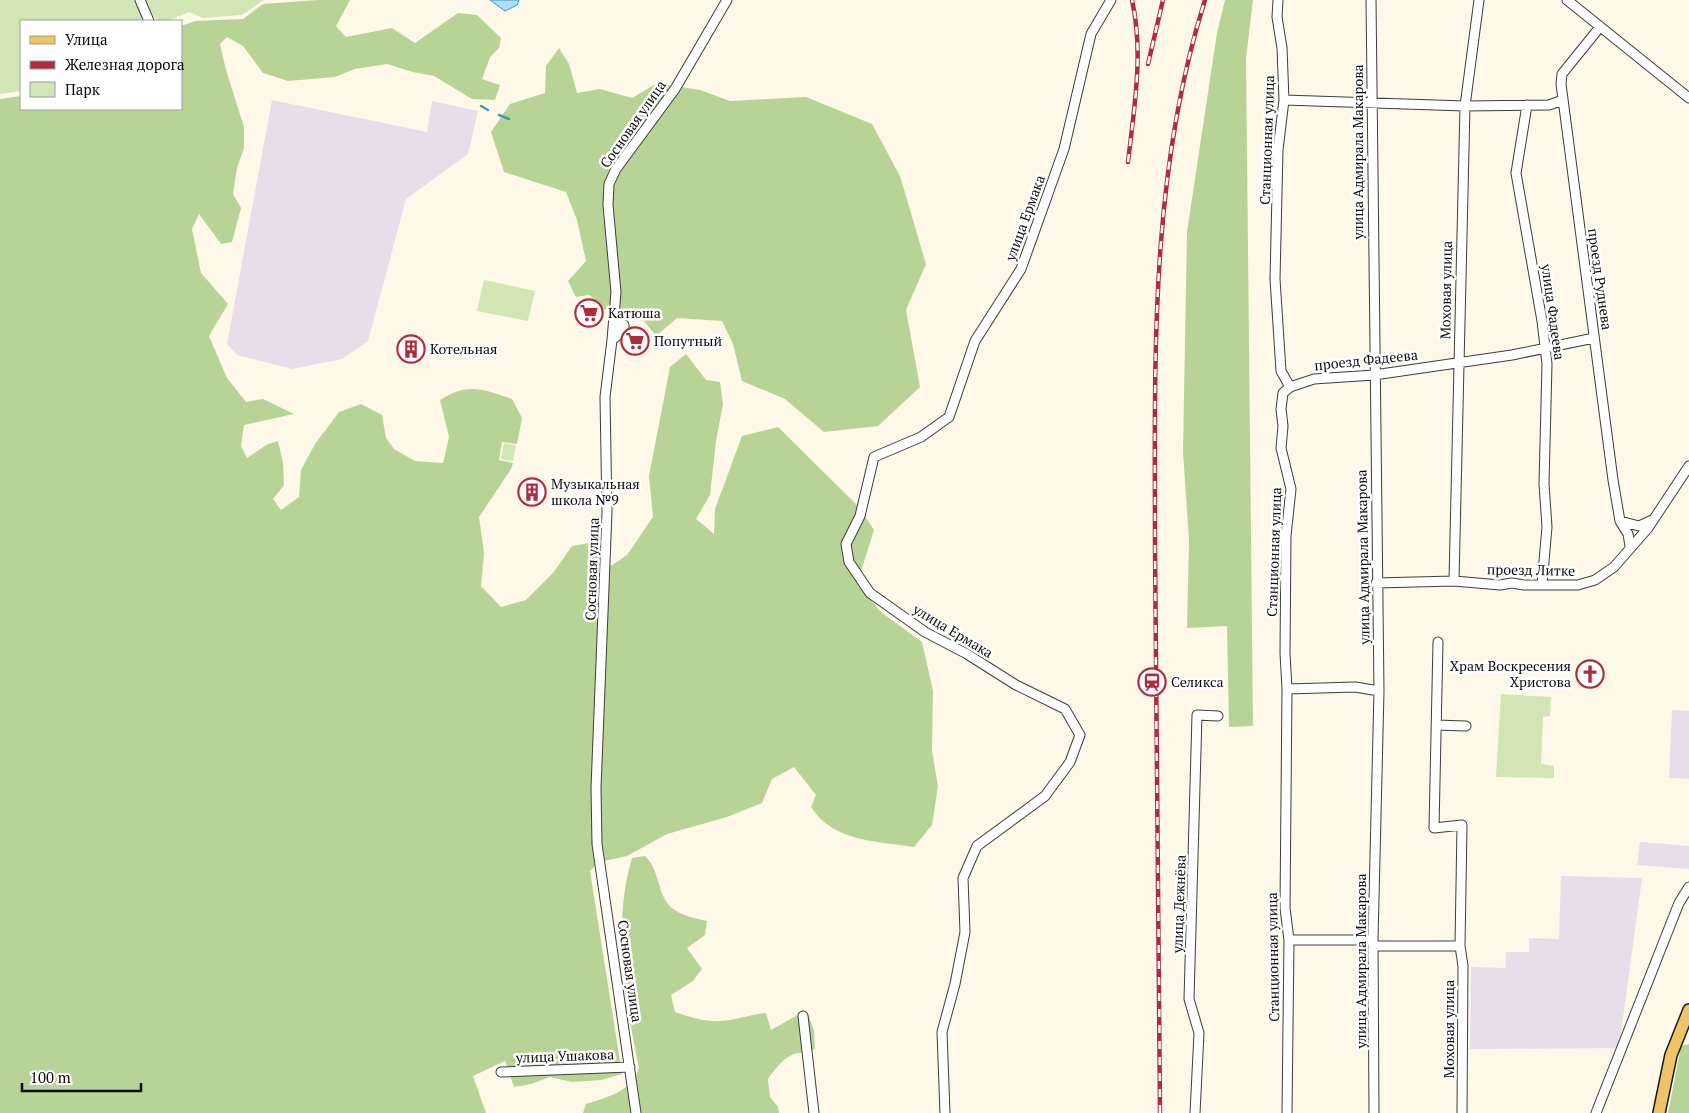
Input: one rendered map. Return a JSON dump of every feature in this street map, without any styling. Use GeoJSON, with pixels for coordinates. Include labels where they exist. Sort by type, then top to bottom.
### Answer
{"type":"FeatureCollection","features":[{"type":"Feature","properties":{"kind":"main road"},"geometry":{"type":"LineString","coordinates":[[1660,1113],[1671,1055],[1689,1010]]}},
{"type":"Feature","properties":{"kind":"street"},"geometry":{"type":"LineString","coordinates":[[140,0],[149,20]]}},
{"type":"Feature","properties":{"kind":"street","name":"Сосновая улица"},"geometry":{"type":"LineString","coordinates":[[636,1113],[597,844],[596,795],[607,512],[604,397],[612,340],[624,330],[624,325],[620,322],[615,323],[613,327],[616,292],[608,205],[609,184],[616,169],[675,89],[727,0]]}},
{"type":"Feature","properties":{"kind":"street","name":"улица Ермака"},"geometry":{"type":"LineString","coordinates":[[945,1113],[942,1032],[956,984],[964,932],[963,878],[977,846],[1045,796],[1070,762],[1080,735],[1065,709],[1016,685],[967,654],[924,632],[870,593],[849,562],[846,544],[860,516],[874,457],[921,437],[950,417],[975,341],[1021,270],[1064,149],[1091,34],[1111,0]]}},
{"type":"Feature","properties":{"kind":"street","name":"Станционная улица"},"geometry":{"type":"LineString","coordinates":[[1278,0],[1277,17],[1282,48],[1284,100],[1278,150],[1279,204],[1275,280],[1281,371],[1290,386],[1283,393],[1281,409],[1283,426],[1281,435],[1282,457],[1291,488],[1286,536],[1285,653],[1287,689],[1285,908],[1289,940],[1287,1113]]}},
{"type":"Feature","properties":{"kind":"street","name":"улица Адмирала Макарова"},"geometry":{"type":"LineString","coordinates":[[1371,0],[1370,101],[1379,692],[1374,943],[1374,1113]]}},
{"type":"Feature","properties":{"kind":"street","name":"Моховая улица"},"geometry":{"type":"LineString","coordinates":[[1454,581],[1464,106],[1479,0]]}},
{"type":"Feature","properties":{"kind":"street"},"geometry":{"type":"LineString","coordinates":[[1567,0],[1689,98]]}},
{"type":"Feature","properties":{"kind":"street","name":"проезд Руднева"},"geometry":{"type":"LineString","coordinates":[[1600,27],[1562,74],[1563,100],[1613,480],[1620,521],[1628,534],[1630,546]]}},
{"type":"Feature","properties":{"kind":"street"},"geometry":{"type":"LineString","coordinates":[[1284,100],[1370,101],[1464,106],[1549,105],[1563,100]]}},
{"type":"Feature","properties":{"kind":"street","name":"улица Фадеева"},"geometry":{"type":"LineString","coordinates":[[1527,105],[1516,173],[1546,349],[1544,484],[1546,527],[1542,584]]}},
{"type":"Feature","properties":{"kind":"street","name":"проезд Фадеева"},"geometry":{"type":"LineString","coordinates":[[1290,386],[1314,379],[1374,375],[1546,349],[1594,338]]}},
{"type":"Feature","properties":{"kind":"street","name":"проезд Литке"},"geometry":{"type":"LineString","coordinates":[[1376,583],[1454,581],[1500,585],[1512,583],[1578,586],[1595,580],[1614,567],[1630,546],[1648,528],[1689,466]]}},
{"type":"Feature","properties":{"kind":"street"},"geometry":{"type":"LineString","coordinates":[[1620,521],[1639,526],[1652,520]]}},
{"type":"Feature","properties":{"kind":"street"},"geometry":{"type":"LineString","coordinates":[[1438,642],[1436,725],[1466,726]]}},
{"type":"Feature","properties":{"kind":"street"},"geometry":{"type":"LineString","coordinates":[[1287,689],[1355,688],[1379,692]]}},
{"type":"Feature","properties":{"kind":"street","name":"улица Дежнёва"},"geometry":{"type":"LineString","coordinates":[[1195,1113],[1199,1033],[1188,999],[1197,715],[1218,716]]}},
{"type":"Feature","properties":{"kind":"street","name":"Моховая улица"},"geometry":{"type":"LineString","coordinates":[[1436,725],[1434,828],[1462,825],[1460,946],[1462,966],[1462,1113]]}},
{"type":"Feature","properties":{"kind":"street"},"geometry":{"type":"LineString","coordinates":[[1596,1113],[1680,903],[1689,887]]}},
{"type":"Feature","properties":{"kind":"street"},"geometry":{"type":"LineString","coordinates":[[1289,940],[1460,946]]}},
{"type":"Feature","properties":{"kind":"street"},"geometry":{"type":"LineString","coordinates":[[803,1016],[814,1113]]}},
{"type":"Feature","properties":{"kind":"street","name":"улица Ушакова"},"geometry":{"type":"LineString","coordinates":[[501,1072],[630,1067]]}},
{"type":"Feature","properties":{"kind":"shaded area"},"geometry":{"type":"Polygon","coordinates":[[[272,100],[427,132],[432,101],[478,111],[468,154],[406,199],[368,341],[342,359],[292,369],[237,355],[227,344],[272,100]]]}},
{"type":"Feature","properties":{"kind":"shaded area"},"geometry":{"type":"Polygon","coordinates":[[[1672,710],[1689,711],[1689,779],[1669,778],[1672,710]]]}},
{"type":"Feature","properties":{"kind":"shaded area"},"geometry":{"type":"Polygon","coordinates":[[[1640,842],[1689,846],[1689,869],[1637,865],[1640,842]]]}},
{"type":"Feature","properties":{"kind":"shaded area"},"geometry":{"type":"Polygon","coordinates":[[[1561,876],[1642,878],[1619,1048],[1470,1049],[1471,967],[1505,968],[1506,952],[1529,952],[1529,938],[1559,939],[1561,876]]]}},
{"type":"Feature","properties":{"kind":"green space"},"geometry":{"type":"Polygon","coordinates":[[[0,0],[136,0],[145,20],[20,20],[20,91],[0,94],[0,0]]]}},
{"type":"Feature","properties":{"kind":"green space"},"geometry":{"type":"Polygon","coordinates":[[[144,0],[264,0],[242,15],[203,18],[189,12],[173,19],[160,20],[149,9],[144,0]]]}},
{"type":"Feature","properties":{"kind":"green space"},"geometry":{"type":"Polygon","coordinates":[[[350,0],[336,26],[346,37],[392,28],[415,43],[458,13],[477,15],[501,38],[499,48],[490,57],[482,79],[500,85],[495,100],[472,99],[434,76],[387,64],[355,69],[335,77],[288,81],[263,73],[243,46],[227,37],[220,44],[244,127],[244,148],[237,168],[233,194],[241,208],[232,242],[221,244],[199,214],[192,229],[201,273],[228,304],[209,336],[227,378],[246,402],[263,399],[294,414],[244,425],[241,446],[247,458],[268,444],[278,441],[283,463],[284,485],[273,499],[281,510],[299,497],[301,470],[315,444],[339,412],[361,404],[382,415],[386,438],[394,449],[415,461],[443,463],[449,437],[440,400],[450,394],[467,389],[484,390],[512,399],[522,418],[517,444],[502,442],[499,460],[513,463],[511,469],[479,517],[484,553],[481,586],[501,607],[526,600],[553,573],[572,546],[600,541],[611,566],[627,555],[653,517],[649,476],[670,367],[686,354],[706,380],[720,382],[723,404],[716,441],[710,495],[696,519],[714,534],[715,509],[742,436],[778,427],[859,507],[874,530],[857,584],[881,612],[922,642],[933,691],[932,751],[938,786],[932,825],[914,847],[871,841],[844,833],[820,819],[811,807],[816,795],[794,767],[772,779],[762,803],[727,817],[667,834],[627,856],[599,862],[590,871],[622,1074],[601,1080],[572,1082],[550,1077],[531,1084],[514,1087],[505,1061],[473,1076],[486,1113],[0,1113],[0,99],[20,96],[20,110],[182,110],[182,26],[195,21],[243,19],[263,4],[350,0]]]}},
{"type":"Feature","properties":{"kind":"green space"},"geometry":{"type":"Polygon","coordinates":[[[1225,0],[1253,0],[1246,58],[1253,726],[1229,727],[1227,626],[1187,628],[1189,540],[1183,452],[1187,232],[1217,33],[1225,0]]]}},
{"type":"Feature","properties":{"kind":"green space"},"geometry":{"type":"Polygon","coordinates":[[[559,48],[569,64],[577,93],[600,89],[632,98],[657,83],[700,90],[730,101],[806,97],[872,124],[900,176],[926,264],[906,310],[920,387],[878,426],[824,432],[785,399],[742,381],[733,344],[722,321],[677,318],[656,336],[644,321],[603,309],[599,302],[589,295],[576,297],[568,281],[586,261],[577,220],[566,192],[504,172],[491,132],[510,104],[545,93],[546,66],[559,48]]]}},
{"type":"Feature","properties":{"kind":"green space"},"geometry":{"type":"Polygon","coordinates":[[[484,280],[535,291],[528,321],[477,311],[484,280]]]}},
{"type":"Feature","properties":{"kind":"green space"},"geometry":{"type":"Polygon","coordinates":[[[504,443],[516,445],[513,461],[501,459],[504,443]]]}},
{"type":"Feature","properties":{"kind":"green space"},"geometry":{"type":"Polygon","coordinates":[[[1501,694],[1551,697],[1550,716],[1543,717],[1541,764],[1554,766],[1554,778],[1496,777],[1501,694]]]}},
{"type":"Feature","properties":{"kind":"green space"},"geometry":{"type":"Polygon","coordinates":[[[645,856],[655,872],[662,893],[670,906],[682,914],[707,921],[705,935],[687,948],[702,969],[693,981],[671,995],[675,1012],[710,1021],[728,1020],[766,1013],[771,1030],[803,1012],[808,1013],[814,1031],[815,1049],[790,1056],[781,1063],[768,1079],[770,1097],[778,1107],[779,1113],[583,1113],[586,1104],[610,1096],[625,1088],[636,1076],[639,1068],[625,990],[622,936],[626,884],[632,858],[645,856]]]}},
{"type":"Feature","properties":{"kind":"green space"},"geometry":{"type":"Polygon","coordinates":[[[1689,1044],[1689,1113],[1668,1113],[1681,1046],[1689,1044]]]}},
{"type":"Feature","properties":{"kind":"water"},"geometry":{"type":"Polygon","coordinates":[[[490,0],[519,0],[517,5],[505,11],[490,0]]]}},
{"type":"Feature","properties":{"kind":"waterway"},"geometry":{"type":"LineString","coordinates":[[481,106],[488,110]]}},
{"type":"Feature","properties":{"kind":"waterway"},"geometry":{"type":"LineString","coordinates":[[499,115],[509,119]]}},
{"type":"Feature","properties":{"kind":"railway"},"geometry":{"type":"LineString","coordinates":[[1128,162],[1138,61],[1136,20],[1132,0]]}},
{"type":"Feature","properties":{"kind":"railway"},"geometry":{"type":"LineString","coordinates":[[1148,64],[1163,0]]}},
{"type":"Feature","properties":{"kind":"railway"},"geometry":{"type":"LineString","coordinates":[[1160,1113],[1155,546],[1156,339],[1165,202],[1174,134],[1187,67],[1205,0]]}},
{"type":"Feature","properties":{"kind":"place","name":"Катюша"},"geometry":{"type":"Point","coordinates":[589,313]}},
{"type":"Feature","properties":{"kind":"place","name":"Попутный"},"geometry":{"type":"Point","coordinates":[635,341]}},
{"type":"Feature","properties":{"kind":"place","name":"Котельная"},"geometry":{"type":"Point","coordinates":[411,349]}},
{"type":"Feature","properties":{"kind":"place","name":"Музыкальная школа №9"},"geometry":{"type":"Point","coordinates":[532,492]}},
{"type":"Feature","properties":{"kind":"place","name":"Храм Воскресения Христова"},"geometry":{"type":"Point","coordinates":[1590,674]}},
{"type":"Feature","properties":{"kind":"place","name":"Селикса"},"geometry":{"type":"Point","coordinates":[1152,682]}}]}
